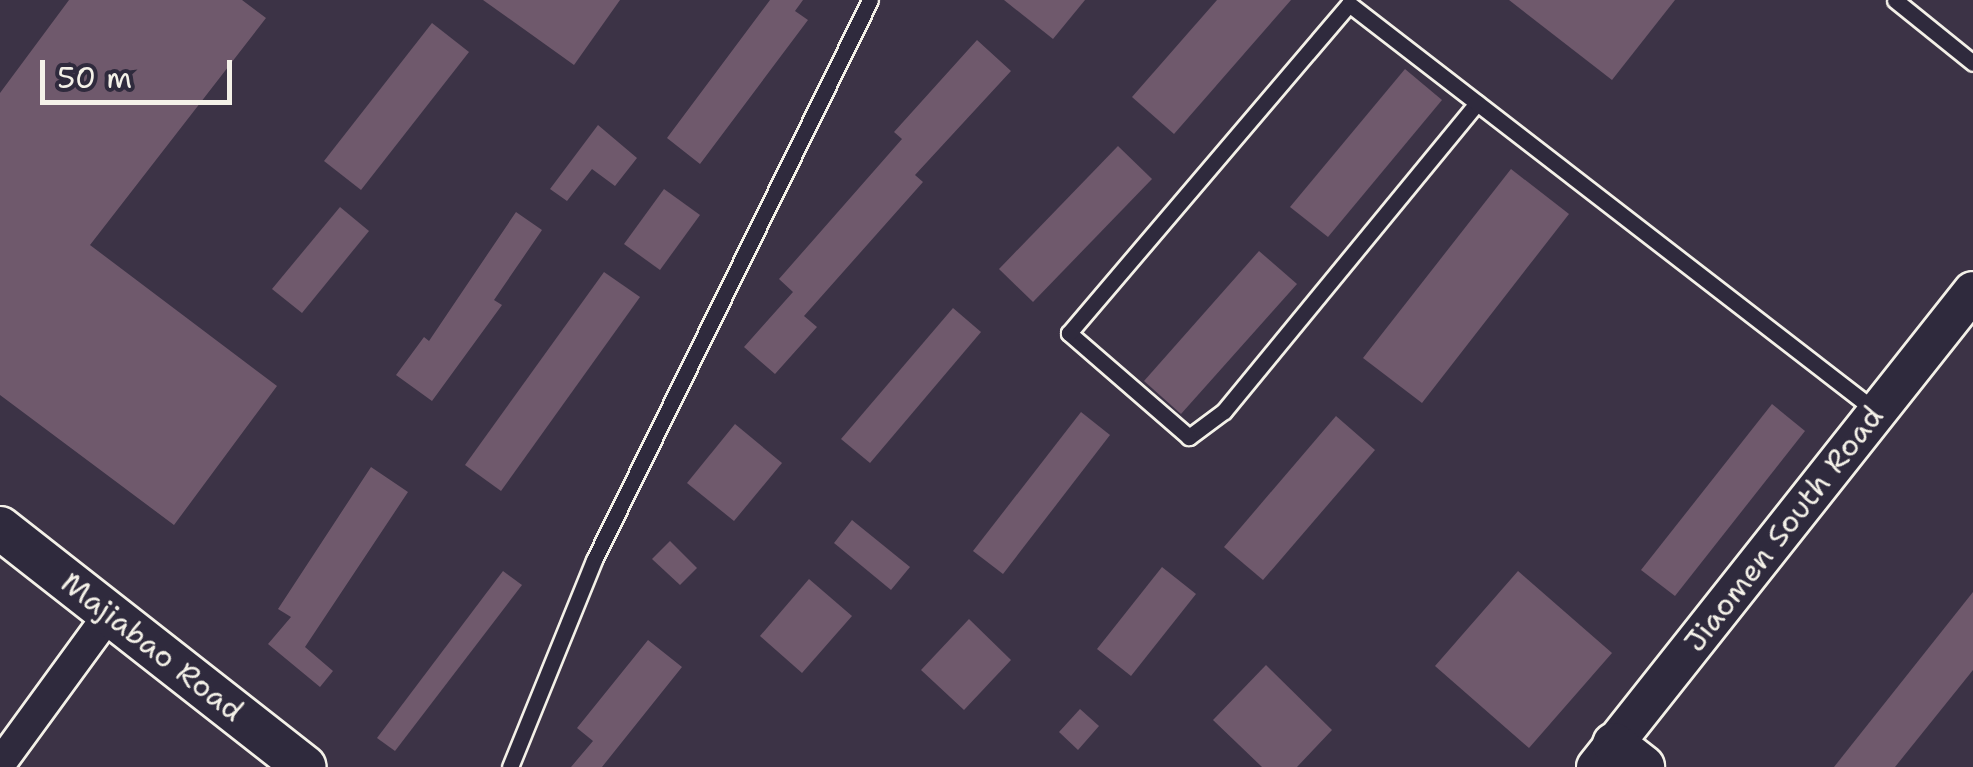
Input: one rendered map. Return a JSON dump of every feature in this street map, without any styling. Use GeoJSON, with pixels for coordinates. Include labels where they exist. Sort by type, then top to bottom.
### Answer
{"type":"FeatureCollection","features":[{"type":"Feature","properties":{"kind":"main road","name":"Majiabao Road"},"geometry":{"type":"LineString","coordinates":[[0,528],[304,767]]}},
{"type":"Feature","properties":{"kind":"street","name":"Jiaomen South Road"},"geometry":{"type":"LineString","coordinates":[[1618,759],[1877,412],[1973,291]]}},
{"type":"Feature","properties":{"kind":"street"},"geometry":{"type":"LineString","coordinates":[[0,764],[110,613]]}},
{"type":"Feature","properties":{"kind":"lane"},"geometry":{"type":"LineString","coordinates":[[510,767],[594,560],[870,0]]}},
{"type":"Feature","properties":{"kind":"lane"},"geometry":{"type":"LineString","coordinates":[[1895,0],[1973,63]]}},
{"type":"Feature","properties":{"kind":"lane"},"geometry":{"type":"LineString","coordinates":[[1477,103],[1224,411],[1189,438],[1069,333],[1349,4],[1877,412]]}},
{"type":"Feature","properties":{"kind":"building"},"geometry":{"type":"Polygon","coordinates":[[[69,0],[242,0],[266,18],[90,245],[277,386],[174,525],[0,395],[0,93],[69,0]]]}},
{"type":"Feature","properties":{"kind":"building"},"geometry":{"type":"Polygon","coordinates":[[[483,0],[620,0],[574,65],[483,0]]]}},
{"type":"Feature","properties":{"kind":"building"},"geometry":{"type":"Polygon","coordinates":[[[770,0],[803,0],[795,11],[808,20],[700,164],[667,138],[770,0]]]}},
{"type":"Feature","properties":{"kind":"building"},"geometry":{"type":"Polygon","coordinates":[[[1004,0],[1085,0],[1053,39],[1004,0]]]}},
{"type":"Feature","properties":{"kind":"building"},"geometry":{"type":"Polygon","coordinates":[[[1217,0],[1291,0],[1174,134],[1132,97],[1217,0]]]}},
{"type":"Feature","properties":{"kind":"building"},"geometry":{"type":"Polygon","coordinates":[[[1509,0],[1675,0],[1612,80],[1509,0]]]}},
{"type":"Feature","properties":{"kind":"building"},"geometry":{"type":"Polygon","coordinates":[[[432,23],[469,52],[361,190],[324,161],[432,23]]]}},
{"type":"Feature","properties":{"kind":"building"},"geometry":{"type":"Polygon","coordinates":[[[977,40],[1011,71],[915,175],[923,182],[804,316],[817,327],[775,374],[744,347],[793,292],[779,279],[902,139],[894,132],[977,40]]]}},
{"type":"Feature","properties":{"kind":"building"},"geometry":{"type":"Polygon","coordinates":[[[1405,69],[1442,100],[1328,237],[1290,207],[1405,69]]]}},
{"type":"Feature","properties":{"kind":"building"},"geometry":{"type":"Polygon","coordinates":[[[598,125],[637,158],[615,186],[592,169],[567,201],[550,189],[598,125]]]}},
{"type":"Feature","properties":{"kind":"building"},"geometry":{"type":"Polygon","coordinates":[[[1118,146],[1152,179],[1033,302],[999,269],[1118,146]]]}},
{"type":"Feature","properties":{"kind":"building"},"geometry":{"type":"Polygon","coordinates":[[[1511,169],[1569,214],[1422,403],[1363,358],[1511,169]]]}},
{"type":"Feature","properties":{"kind":"building"},"geometry":{"type":"Polygon","coordinates":[[[664,189],[700,215],[660,270],[624,244],[664,189]]]}},
{"type":"Feature","properties":{"kind":"building"},"geometry":{"type":"Polygon","coordinates":[[[340,207],[369,231],[302,313],[272,289],[340,207]]]}},
{"type":"Feature","properties":{"kind":"building"},"geometry":{"type":"Polygon","coordinates":[[[516,212],[542,230],[494,300],[502,305],[432,401],[396,375],[424,337],[429,341],[516,212]]]}},
{"type":"Feature","properties":{"kind":"building"},"geometry":{"type":"Polygon","coordinates":[[[1259,251],[1297,284],[1181,414],[1144,381],[1259,251]]]}},
{"type":"Feature","properties":{"kind":"building"},"geometry":{"type":"Polygon","coordinates":[[[604,272],[640,297],[501,491],[465,465],[604,272]]]}},
{"type":"Feature","properties":{"kind":"building"},"geometry":{"type":"Polygon","coordinates":[[[953,308],[981,332],[870,463],[841,439],[953,308]]]}},
{"type":"Feature","properties":{"kind":"building"},"geometry":{"type":"Polygon","coordinates":[[[1772,404],[1805,431],[1675,596],[1641,570],[1772,404]]]}},
{"type":"Feature","properties":{"kind":"building"},"geometry":{"type":"Polygon","coordinates":[[[1081,412],[1110,435],[1003,574],[973,551],[1081,412]]]}},
{"type":"Feature","properties":{"kind":"building"},"geometry":{"type":"Polygon","coordinates":[[[1336,416],[1375,450],[1263,580],[1224,547],[1336,416]]]}},
{"type":"Feature","properties":{"kind":"building"},"geometry":{"type":"Polygon","coordinates":[[[735,424],[782,463],[734,521],[687,483],[735,424]]]}},
{"type":"Feature","properties":{"kind":"building"},"geometry":{"type":"Polygon","coordinates":[[[371,467],[408,492],[305,647],[333,671],[320,687],[268,644],[291,617],[278,609],[371,467]]]}},
{"type":"Feature","properties":{"kind":"building"},"geometry":{"type":"Polygon","coordinates":[[[852,520],[910,567],[891,590],[834,543],[852,520]]]}},
{"type":"Feature","properties":{"kind":"building"},"geometry":{"type":"Polygon","coordinates":[[[670,541],[697,568],[680,585],[652,559],[670,541]]]}},
{"type":"Feature","properties":{"kind":"building"},"geometry":{"type":"Polygon","coordinates":[[[1162,567],[1196,594],[1131,676],[1097,649],[1162,567]]]}},
{"type":"Feature","properties":{"kind":"building"},"geometry":{"type":"Polygon","coordinates":[[[503,571],[522,585],[395,751],[377,738],[503,571]]]}},
{"type":"Feature","properties":{"kind":"building"},"geometry":{"type":"Polygon","coordinates":[[[1518,571],[1612,653],[1529,748],[1435,666],[1518,571]]]}},
{"type":"Feature","properties":{"kind":"building"},"geometry":{"type":"Polygon","coordinates":[[[809,579],[852,616],[802,673],[760,636],[809,579]]]}},
{"type":"Feature","properties":{"kind":"building"},"geometry":{"type":"Polygon","coordinates":[[[1973,592],[1973,670],[1895,767],[1834,767],[1973,592]]]}},
{"type":"Feature","properties":{"kind":"building"},"geometry":{"type":"Polygon","coordinates":[[[969,619],[1011,660],[964,710],[921,670],[969,619]]]}},
{"type":"Feature","properties":{"kind":"building"},"geometry":{"type":"Polygon","coordinates":[[[648,640],[682,667],[602,767],[571,767],[593,741],[577,728],[648,640]]]}},
{"type":"Feature","properties":{"kind":"building"},"geometry":{"type":"Polygon","coordinates":[[[1266,665],[1332,730],[1297,767],[1262,767],[1213,720],[1266,665]]]}},
{"type":"Feature","properties":{"kind":"building"},"geometry":{"type":"Polygon","coordinates":[[[1080,709],[1099,726],[1078,750],[1059,732],[1080,709]]]}}]}
